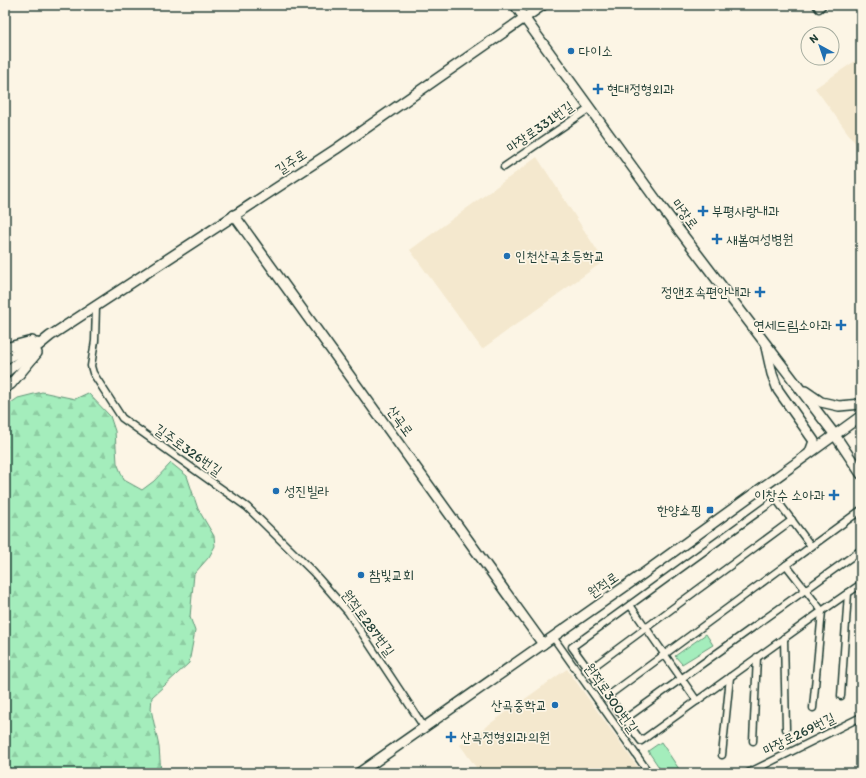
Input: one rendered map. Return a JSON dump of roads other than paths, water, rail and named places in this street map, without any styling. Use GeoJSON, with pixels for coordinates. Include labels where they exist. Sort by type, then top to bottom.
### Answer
{"type":"FeatureCollection","features":[{"type":"Feature","properties":{"kind":"main road","name":"마장로"},"geometry":{"type":"LineString","coordinates":[[515,5],[657,201],[767,346],[765,345],[835,435],[861,474]]}},
{"type":"Feature","properties":{"kind":"main road","name":"길주로"},"geometry":{"type":"LineString","coordinates":[[5,359],[50,336],[336,149],[543,5]]}},
{"type":"Feature","properties":{"kind":"main road","name":"산곡로"},"geometry":{"type":"LineString","coordinates":[[234,215],[543,644]]}},
{"type":"Feature","properties":{"kind":"main road","name":"길주로"},"geometry":{"type":"LineString","coordinates":[[5,373],[50,336]]}},
{"type":"Feature","properties":{"kind":"main road"},"geometry":{"type":"LineString","coordinates":[[5,348],[50,336]]}},
{"type":"Feature","properties":{"kind":"main road"},"geometry":{"type":"LineString","coordinates":[[5,388],[11,384],[50,336]]}},
{"type":"Feature","properties":{"kind":"main road"},"geometry":{"type":"LineString","coordinates":[[765,345],[772,374],[778,390],[814,441],[810,454]]}},
{"type":"Feature","properties":{"kind":"main road"},"geometry":{"type":"LineString","coordinates":[[797,386],[821,402],[839,406],[861,404]]}},
{"type":"Feature","properties":{"kind":"main road","name":"원적로"},"geometry":{"type":"LineString","coordinates":[[359,773],[640,576],[861,416]]}},
{"type":"Feature","properties":{"kind":"street"},"geometry":{"type":"LineString","coordinates":[[816,5],[819,9],[823,5]]}},
{"type":"Feature","properties":{"kind":"street","name":"마장로331번길"},"geometry":{"type":"LineString","coordinates":[[504,166],[590,108]]}},
{"type":"Feature","properties":{"kind":"street","name":"길주로326번길"},"geometry":{"type":"LineString","coordinates":[[96,306],[95,341],[91,366],[93,373],[116,411],[122,418],[247,507]]}},
{"type":"Feature","properties":{"kind":"street"},"geometry":{"type":"LineString","coordinates":[[811,546],[776,500],[572,647],[641,741],[861,584]]}},
{"type":"Feature","properties":{"kind":"street","name":"원적로287번길"},"geometry":{"type":"LineString","coordinates":[[247,507],[313,572],[348,612],[424,727]]}},
{"type":"Feature","properties":{"kind":"street"},"geometry":{"type":"LineString","coordinates":[[608,696],[811,546],[860,513]]}},
{"type":"Feature","properties":{"kind":"street"},"geometry":{"type":"LineString","coordinates":[[589,670],[792,520]]}},
{"type":"Feature","properties":{"kind":"street"},"geometry":{"type":"LineString","coordinates":[[625,719],[861,550]]}},
{"type":"Feature","properties":{"kind":"street"},"geometry":{"type":"LineString","coordinates":[[786,565],[822,611],[812,708]]}},
{"type":"Feature","properties":{"kind":"street"},"geometry":{"type":"LineString","coordinates":[[841,696],[848,593]]}},
{"type":"Feature","properties":{"kind":"street"},"geometry":{"type":"LineString","coordinates":[[630,605],[697,701]]}},
{"type":"Feature","properties":{"kind":"street","name":"원적로300번길"},"geometry":{"type":"LineString","coordinates":[[553,637],[650,773]]}},
{"type":"Feature","properties":{"kind":"street"},"geometry":{"type":"LineString","coordinates":[[784,638],[786,729]]}},
{"type":"Feature","properties":{"kind":"street"},"geometry":{"type":"LineString","coordinates":[[754,741],[757,657]]}},
{"type":"Feature","properties":{"kind":"street"},"geometry":{"type":"LineString","coordinates":[[722,755],[730,677]]}},
{"type":"Feature","properties":{"kind":"street","name":"마장로269번길"},"geometry":{"type":"LineString","coordinates":[[748,773],[861,718]]}},
{"type":"Feature","properties":{"kind":"place","name":"다이소"},"geometry":{"type":"Point","coordinates":[571,51]}},
{"type":"Feature","properties":{"kind":"place","name":"현대정형외과"},"geometry":{"type":"Point","coordinates":[598,89]}},
{"type":"Feature","properties":{"kind":"place","name":"부평사랑내과"},"geometry":{"type":"Point","coordinates":[703,211]}},
{"type":"Feature","properties":{"kind":"place","name":"새봄여성병원"},"geometry":{"type":"Point","coordinates":[717,239]}},
{"type":"Feature","properties":{"kind":"place","name":"인천산곡초등학교"},"geometry":{"type":"Point","coordinates":[507,256]}},
{"type":"Feature","properties":{"kind":"place","name":"정앤조속편안내과"},"geometry":{"type":"Point","coordinates":[760,292]}},
{"type":"Feature","properties":{"kind":"place","name":"연세드림소아과"},"geometry":{"type":"Point","coordinates":[841,325]}},
{"type":"Feature","properties":{"kind":"place","name":"성진빌라"},"geometry":{"type":"Point","coordinates":[276,491]}},
{"type":"Feature","properties":{"kind":"place","name":"이창수 소아과"},"geometry":{"type":"Point","coordinates":[834,495]}},
{"type":"Feature","properties":{"kind":"place","name":"한양쇼핑"},"geometry":{"type":"Point","coordinates":[710,510]}},
{"type":"Feature","properties":{"kind":"place","name":"참빛교회"},"geometry":{"type":"Point","coordinates":[361,575]}},
{"type":"Feature","properties":{"kind":"place","name":"산곡중학교"},"geometry":{"type":"Point","coordinates":[555,705]}},
{"type":"Feature","properties":{"kind":"place","name":"산곡정형외과의원"},"geometry":{"type":"Point","coordinates":[451,737]}}]}
